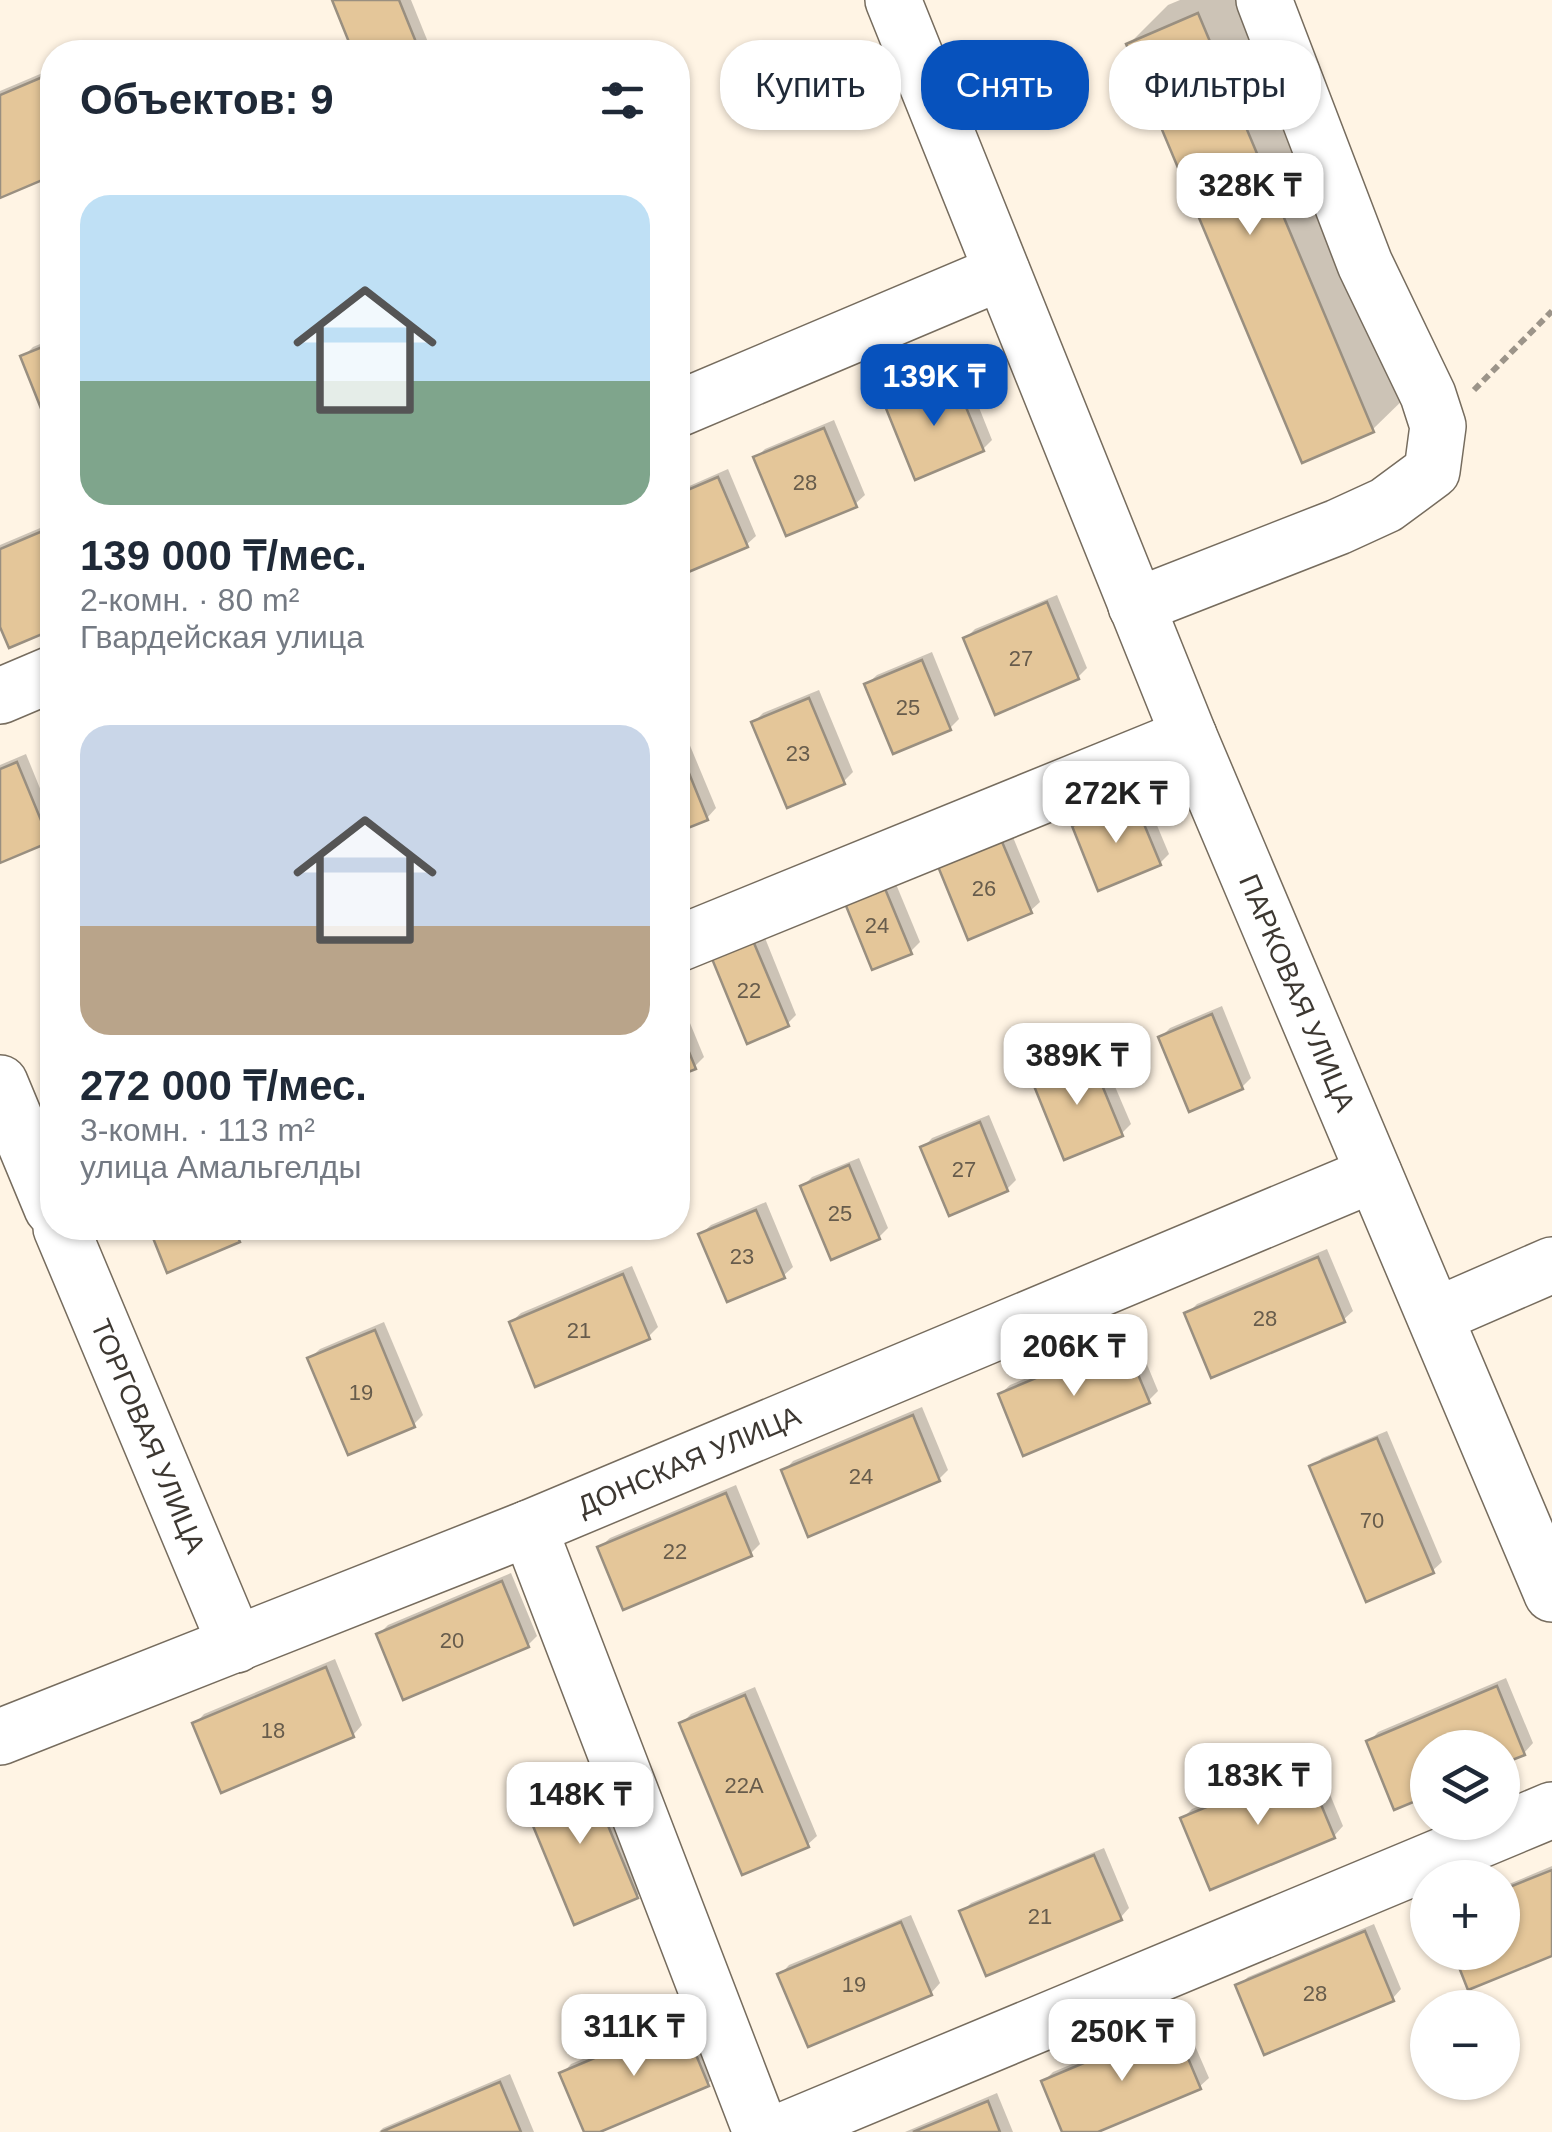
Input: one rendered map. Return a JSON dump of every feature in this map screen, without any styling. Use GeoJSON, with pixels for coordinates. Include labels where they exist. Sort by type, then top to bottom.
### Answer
{"type":"FeatureCollection","features":[{"type":"Feature","properties":{"kind":"street","name":"ПАРКОВАЯ УЛИЦА"},"geometry":{"type":"LineString","coordinates":[[893,0],[1188,736],[1552,1594]]}},
{"type":"Feature","properties":{"kind":"street"},"geometry":{"type":"LineString","coordinates":[[1136,606],[1338,528],[1386,506],[1432,472],[1438,426],[1428,395],[1366,264],[1264,0]]}},
{"type":"Feature","properties":{"kind":"street"},"geometry":{"type":"LineString","coordinates":[[690,404],[1002,272]]}},
{"type":"Feature","properties":{"kind":"street"},"geometry":{"type":"LineString","coordinates":[[0,696],[40,679]]}},
{"type":"Feature","properties":{"kind":"street"},"geometry":{"type":"LineString","coordinates":[[690,939],[1188,736]]}},
{"type":"Feature","properties":{"kind":"street","name":"ТОРГОВАЯ УЛИЦА"},"geometry":{"type":"LineString","coordinates":[[0,1083],[40,1176]]}},
{"type":"Feature","properties":{"kind":"street","name":"ДОНСКАЯ УЛИЦА"},"geometry":{"type":"LineString","coordinates":[[0,1736],[529,1528],[1374,1174]]}},
{"type":"Feature","properties":{"kind":"street","name":"ТОРГОВАЯ УЛИЦА"},"geometry":{"type":"LineString","coordinates":[[67,1240],[236,1645]]}},
{"type":"Feature","properties":{"kind":"street"},"geometry":{"type":"LineString","coordinates":[[1434,1316],[1552,1265]]}},
{"type":"Feature","properties":{"kind":"street"},"geometry":{"type":"LineString","coordinates":[[529,1528],[761,2132]]}},
{"type":"Feature","properties":{"kind":"street"},"geometry":{"type":"LineString","coordinates":[[780,2132],[1552,1810]]}},
{"type":"Feature","properties":{"kind":"path"},"geometry":{"type":"LineString","coordinates":[[1438,426],[1552,311]]}},
{"type":"Feature","properties":{"kind":"building"},"geometry":{"type":"Polygon","coordinates":[[[332,0],[399,0],[415,40],[348,40],[332,0]]]}},
{"type":"Feature","properties":{"kind":"building"},"geometry":{"type":"Polygon","coordinates":[[[1198,13],[1209,40],[1135,40],[1198,13]]]}},
{"type":"Feature","properties":{"kind":"building"},"geometry":{"type":"Polygon","coordinates":[[[40,78],[40,181],[0,198],[0,95],[40,78]]]}},
{"type":"Feature","properties":{"kind":"building"},"geometry":{"type":"Polygon","coordinates":[[[1162,130],[1247,130],[1374,432],[1302,463],[1162,130]]]}},
{"type":"Feature","properties":{"kind":"building"},"geometry":{"type":"Polygon","coordinates":[[[40,348],[40,406],[20,356],[40,348]]]}},
{"type":"Feature","properties":{"kind":"building"},"geometry":{"type":"Polygon","coordinates":[[[954,378],[984,451],[915,480],[885,406],[954,378]]]}},
{"type":"Feature","properties":{"kind":"building"},"geometry":{"type":"Polygon","coordinates":[[[824,428],[857,507],[786,536],[753,457],[824,428]]]}},
{"type":"Feature","properties":{"kind":"building"},"geometry":{"type":"Polygon","coordinates":[[[718,477],[748,547],[690,571],[690,489],[718,477]]]}},
{"type":"Feature","properties":{"kind":"building"},"geometry":{"type":"Polygon","coordinates":[[[40,532],[40,635],[9,648],[0,627],[0,549],[40,532]]]}},
{"type":"Feature","properties":{"kind":"building"},"geometry":{"type":"Polygon","coordinates":[[[1047,602],[1079,679],[995,715],[963,638],[1047,602]]]}},
{"type":"Feature","properties":{"kind":"building"},"geometry":{"type":"Polygon","coordinates":[[[922,660],[951,730],[893,754],[864,684],[922,660]]]}},
{"type":"Feature","properties":{"kind":"building"},"geometry":{"type":"Polygon","coordinates":[[[809,698],[845,784],[787,808],[751,722],[809,698]]]}},
{"type":"Feature","properties":{"kind":"building"},"geometry":{"type":"Polygon","coordinates":[[[17,762],[40,818],[40,846],[0,863],[0,769],[17,762]]]}},
{"type":"Feature","properties":{"kind":"building"},"geometry":{"type":"Polygon","coordinates":[[[690,776],[708,820],[690,827],[690,776]]]}},
{"type":"Feature","properties":{"kind":"building"},"geometry":{"type":"Polygon","coordinates":[[[1134,800],[1161,865],[1098,891],[1072,826],[1134,800]]]}},
{"type":"Feature","properties":{"kind":"building"},"geometry":{"type":"Polygon","coordinates":[[[1000,837],[1032,913],[968,940],[937,864],[1000,837]]]}},
{"type":"Feature","properties":{"kind":"building"},"geometry":{"type":"Polygon","coordinates":[[[881,879],[912,954],[872,970],[842,896],[881,879]]]}},
{"type":"Feature","properties":{"kind":"building"},"geometry":{"type":"Polygon","coordinates":[[[751,936],[789,1026],[747,1044],[710,954],[751,936]]]}},
{"type":"Feature","properties":{"kind":"building"},"geometry":{"type":"Polygon","coordinates":[[[1212,1014],[1243,1089],[1189,1112],[1158,1037],[1212,1014]]]}},
{"type":"Feature","properties":{"kind":"building"},"geometry":{"type":"Polygon","coordinates":[[[1090,1056],[1123,1136],[1064,1160],[1032,1081],[1090,1056]]]}},
{"type":"Feature","properties":{"kind":"building"},"geometry":{"type":"Polygon","coordinates":[[[980,1122],[1008,1191],[949,1216],[920,1147],[980,1122]]]}},
{"type":"Feature","properties":{"kind":"building"},"geometry":{"type":"Polygon","coordinates":[[[849,1165],[880,1239],[831,1260],[800,1186],[849,1165]]]}},
{"type":"Feature","properties":{"kind":"building"},"geometry":{"type":"Polygon","coordinates":[[[756,1210],[785,1278],[727,1302],[698,1234],[756,1210]]]}},
{"type":"Feature","properties":{"kind":"building"},"geometry":{"type":"Polygon","coordinates":[[[154,1240],[239,1240],[240,1242],[167,1273],[154,1240]]]}},
{"type":"Feature","properties":{"kind":"building"},"geometry":{"type":"Polygon","coordinates":[[[1318,1257],[1345,1322],[1211,1378],[1184,1313],[1318,1257]]]}},
{"type":"Feature","properties":{"kind":"building"},"geometry":{"type":"Polygon","coordinates":[[[623,1274],[650,1339],[535,1387],[509,1322],[623,1274]]]}},
{"type":"Feature","properties":{"kind":"building"},"geometry":{"type":"Polygon","coordinates":[[[375,1330],[415,1427],[348,1455],[307,1358],[375,1330]]]}},
{"type":"Feature","properties":{"kind":"building"},"geometry":{"type":"Polygon","coordinates":[[[1124,1341],[1150,1403],[1023,1456],[998,1394],[1124,1341]]]}},
{"type":"Feature","properties":{"kind":"building"},"geometry":{"type":"Polygon","coordinates":[[[913,1415],[940,1481],[808,1537],[781,1470],[913,1415]]]}},
{"type":"Feature","properties":{"kind":"building"},"geometry":{"type":"Polygon","coordinates":[[[1377,1438],[1434,1573],[1366,1602],[1309,1466],[1377,1438]]]}},
{"type":"Feature","properties":{"kind":"building"},"geometry":{"type":"Polygon","coordinates":[[[726,1493],[752,1556],[623,1610],[597,1547],[726,1493]]]}},
{"type":"Feature","properties":{"kind":"building"},"geometry":{"type":"Polygon","coordinates":[[[502,1581],[529,1647],[403,1700],[376,1634],[502,1581]]]}},
{"type":"Feature","properties":{"kind":"building"},"geometry":{"type":"Polygon","coordinates":[[[326,1667],[354,1737],[221,1793],[192,1723],[326,1667]]]}},
{"type":"Feature","properties":{"kind":"building"},"geometry":{"type":"Polygon","coordinates":[[[1497,1686],[1515,1730],[1410,1730],[1410,1803],[1394,1810],[1366,1741],[1497,1686]]]}},
{"type":"Feature","properties":{"kind":"building"},"geometry":{"type":"Polygon","coordinates":[[[745,1695],[809,1847],[742,1875],[679,1723],[745,1695]]]}},
{"type":"Feature","properties":{"kind":"building"},"geometry":{"type":"Polygon","coordinates":[[[1305,1766],[1335,1838],[1210,1890],[1180,1818],[1305,1766]]]}},
{"type":"Feature","properties":{"kind":"building"},"geometry":{"type":"Polygon","coordinates":[[[585,1770],[638,1898],[574,1925],[521,1797],[585,1770]]]}},
{"type":"Feature","properties":{"kind":"building"},"geometry":{"type":"Polygon","coordinates":[[[1094,1855],[1122,1920],[986,1976],[959,1911],[1094,1855]]]}},
{"type":"Feature","properties":{"kind":"building"},"geometry":{"type":"Polygon","coordinates":[[[1552,1870],[1552,1956],[1520,1969],[1520,1883],[1552,1870]]]}},
{"type":"Feature","properties":{"kind":"building"},"geometry":{"type":"Polygon","coordinates":[[[901,1922],[932,1995],[808,2047],[777,1974],[901,1922]]]}},
{"type":"Feature","properties":{"kind":"building"},"geometry":{"type":"Polygon","coordinates":[[[1365,1931],[1394,2001],[1264,2055],[1235,1985],[1365,1931]]]}},
{"type":"Feature","properties":{"kind":"building"},"geometry":{"type":"Polygon","coordinates":[[[1460,1970],[1517,1970],[1468,1990],[1460,1970]]]}},
{"type":"Feature","properties":{"kind":"building"},"geometry":{"type":"Polygon","coordinates":[[[682,2021],[709,2086],[600,2132],[584,2132],[559,2073],[682,2021]]]}},
{"type":"Feature","properties":{"kind":"building"},"geometry":{"type":"Polygon","coordinates":[[[1174,2025],[1201,2089],[1098,2132],[1062,2132],[1041,2081],[1174,2025]]]}},
{"type":"Feature","properties":{"kind":"building"},"geometry":{"type":"Polygon","coordinates":[[[500,2082],[521,2132],[381,2132],[500,2082]]]}},
{"type":"Feature","properties":{"kind":"building"},"geometry":{"type":"Polygon","coordinates":[[[988,2101],[1000,2132],[913,2132],[988,2101]]]}}]}
